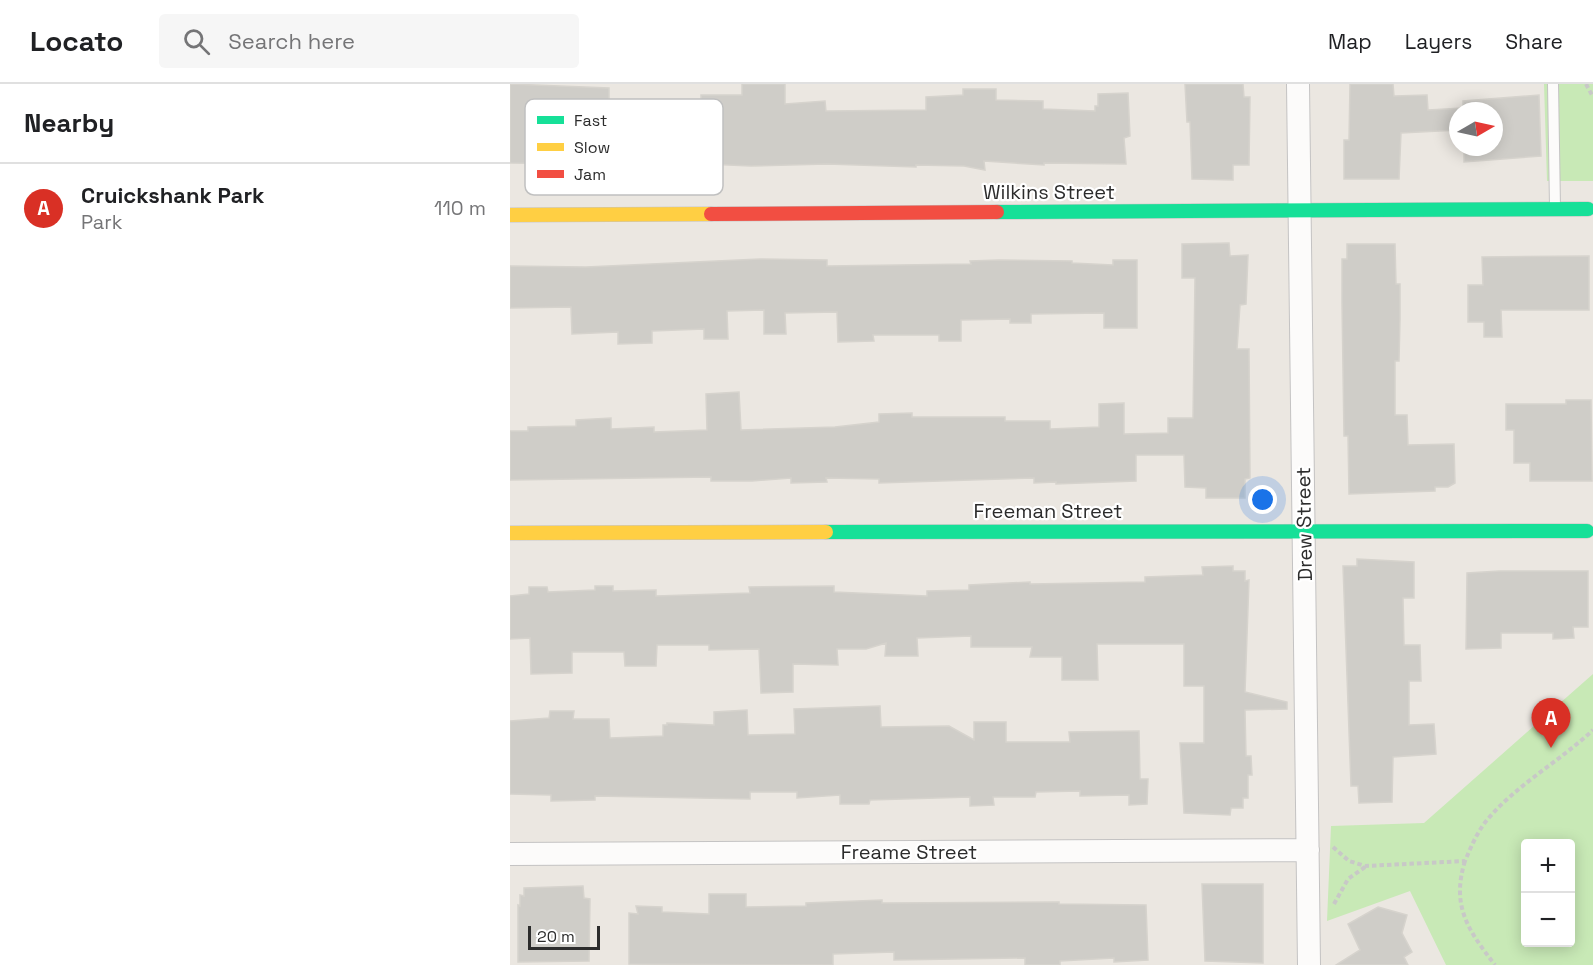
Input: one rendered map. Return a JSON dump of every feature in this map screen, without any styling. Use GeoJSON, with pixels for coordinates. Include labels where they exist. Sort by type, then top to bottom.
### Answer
{"type":"FeatureCollection","features":[{"type":"Feature","properties":{"kind":"street","name":"Drew Street"},"geometry":{"type":"LineString","coordinates":[[1298,84],[1309,965]]}},
{"type":"Feature","properties":{"kind":"street","name":"Wilkins Street"},"geometry":{"type":"LineString","coordinates":[[510,215],[1588,209]]}},
{"type":"Feature","properties":{"kind":"street","name":"Freeman Street"},"geometry":{"type":"LineString","coordinates":[[510,533],[1587,531]]}},
{"type":"Feature","properties":{"kind":"street","name":"Freame Street"},"geometry":{"type":"LineString","coordinates":[[510,854],[1308,850]]}},
{"type":"Feature","properties":{"kind":"lane"},"geometry":{"type":"LineString","coordinates":[[1553,84],[1555,210]]}},
{"type":"Feature","properties":{"kind":"path"},"geometry":{"type":"LineString","coordinates":[[1586,84],[1593,97]]}},
{"type":"Feature","properties":{"kind":"path"},"geometry":{"type":"LineString","coordinates":[[1496,965],[1479,945],[1464,918],[1459,890],[1465,861],[1485,821],[1500,806],[1556,763],[1593,730]]}},
{"type":"Feature","properties":{"kind":"path"},"geometry":{"type":"LineString","coordinates":[[1333,848],[1349,861],[1365,866],[1465,861]]}},
{"type":"Feature","properties":{"kind":"path"},"geometry":{"type":"LineString","coordinates":[[1334,904],[1348,879],[1365,866]]}},
{"type":"Feature","properties":{"kind":"green space"},"geometry":{"type":"Polygon","coordinates":[[[1544,84],[1593,84],[1593,181],[1547,181],[1544,84]]]}},
{"type":"Feature","properties":{"kind":"green space"},"geometry":{"type":"Polygon","coordinates":[[[1593,674],[1593,965],[1446,965],[1410,891],[1327,921],[1331,826],[1424,823],[1593,674]]]}},
{"type":"Feature","properties":{"kind":"building"},"geometry":{"type":"Polygon","coordinates":[[[510,84],[609,88],[609,99],[525,99],[525,163],[510,163],[510,84]]]}},
{"type":"Feature","properties":{"kind":"building"},"geometry":{"type":"Polygon","coordinates":[[[742,84],[785,84],[785,104],[825,101],[826,111],[926,110],[926,97],[963,95],[963,89],[996,89],[996,100],[1043,101],[1043,109],[1095,111],[1095,106],[1098,106],[1098,94],[1128,93],[1130,136],[1124,138],[1126,164],[1044,163],[1044,165],[984,161],[985,170],[964,166],[916,165],[916,167],[827,164],[723,165],[723,99],[701,99],[701,95],[742,95],[742,84]]]}},
{"type":"Feature","properties":{"kind":"building"},"geometry":{"type":"Polygon","coordinates":[[[1185,84],[1243,84],[1244,97],[1250,97],[1249,165],[1233,165],[1233,180],[1192,179],[1190,122],[1187,122],[1185,84]]]}},
{"type":"Feature","properties":{"kind":"building"},"geometry":{"type":"Polygon","coordinates":[[[1350,84],[1393,84],[1394,96],[1427,95],[1428,110],[1449,109],[1449,130],[1401,133],[1399,179],[1344,179],[1344,140],[1349,140],[1350,84]]]}},
{"type":"Feature","properties":{"kind":"building"},"geometry":{"type":"Polygon","coordinates":[[[1539,95],[1541,156],[1464,162],[1464,156],[1503,156],[1503,102],[1463,101],[1539,95]]]}},
{"type":"Feature","properties":{"kind":"building"},"geometry":{"type":"Polygon","coordinates":[[[1229,243],[1230,256],[1248,255],[1246,304],[1240,305],[1237,349],[1249,349],[1250,478],[1245,479],[1245,498],[1206,498],[1206,488],[1185,487],[1184,455],[1136,455],[1136,481],[1056,484],[1056,482],[1034,483],[1034,478],[879,483],[879,479],[826,478],[827,482],[791,483],[791,478],[711,481],[711,477],[510,480],[510,431],[528,431],[528,427],[576,426],[576,420],[611,418],[611,429],[654,427],[654,432],[707,430],[706,394],[739,392],[741,430],[835,427],[879,422],[879,414],[912,413],[912,417],[1005,417],[1005,421],[1050,421],[1050,429],[1099,427],[1099,404],[1124,403],[1124,434],[1168,433],[1168,418],[1193,418],[1195,278],[1182,278],[1182,244],[1229,243]]]}},
{"type":"Feature","properties":{"kind":"building"},"geometry":{"type":"Polygon","coordinates":[[[1347,244],[1395,244],[1396,284],[1400,284],[1400,318],[1399,361],[1395,361],[1395,415],[1407,415],[1408,445],[1454,444],[1455,483],[1448,487],[1435,487],[1435,491],[1349,494],[1348,436],[1344,436],[1342,303],[1342,259],[1347,259],[1347,244]]]}},
{"type":"Feature","properties":{"kind":"building"},"geometry":{"type":"Polygon","coordinates":[[[1589,256],[1589,310],[1501,310],[1502,337],[1484,337],[1484,322],[1468,322],[1468,285],[1483,285],[1482,257],[1589,256]]]}},
{"type":"Feature","properties":{"kind":"building"},"geometry":{"type":"Polygon","coordinates":[[[760,259],[827,260],[827,266],[971,264],[970,261],[999,260],[1072,261],[1072,263],[1113,265],[1113,260],[1137,260],[1137,328],[1104,328],[1104,313],[1031,314],[1031,323],[1010,323],[1010,319],[961,320],[961,341],[939,341],[939,335],[873,335],[874,341],[838,342],[837,312],[785,313],[786,334],[764,334],[764,310],[727,311],[728,339],[704,339],[704,329],[652,331],[652,343],[618,344],[618,332],[572,334],[571,307],[510,308],[510,266],[586,267],[760,259]]]}},
{"type":"Feature","properties":{"kind":"building"},"geometry":{"type":"Polygon","coordinates":[[[1566,400],[1591,400],[1592,481],[1530,481],[1530,463],[1514,463],[1514,430],[1506,430],[1506,404],[1566,404],[1566,400]]]}},
{"type":"Feature","properties":{"kind":"building"},"geometry":{"type":"Polygon","coordinates":[[[1357,559],[1414,562],[1414,598],[1403,598],[1404,645],[1420,645],[1421,681],[1409,681],[1409,725],[1434,724],[1436,754],[1393,757],[1392,802],[1359,803],[1358,786],[1351,786],[1343,566],[1357,566],[1357,559]]]}},
{"type":"Feature","properties":{"kind":"building"},"geometry":{"type":"Polygon","coordinates":[[[1233,566],[1233,571],[1245,571],[1245,581],[1249,580],[1245,692],[1287,702],[1287,709],[1245,710],[1246,756],[1251,756],[1252,775],[1248,775],[1248,798],[1243,798],[1243,808],[1231,808],[1230,815],[1184,813],[1180,743],[1204,743],[1204,686],[1184,686],[1184,644],[1097,644],[1098,680],[1062,680],[1062,657],[1030,657],[1032,647],[971,647],[971,636],[917,638],[918,656],[885,656],[886,643],[866,649],[837,649],[838,665],[793,664],[793,692],[761,693],[759,649],[709,650],[709,645],[657,645],[656,666],[625,666],[624,652],[572,652],[572,673],[531,674],[530,638],[510,639],[510,596],[529,594],[529,587],[547,587],[548,592],[595,590],[595,586],[613,586],[613,591],[656,590],[656,596],[750,593],[749,587],[834,586],[834,592],[927,596],[927,591],[969,590],[969,585],[1030,582],[1030,584],[1145,582],[1145,577],[1203,575],[1202,567],[1233,566]]]}},
{"type":"Feature","properties":{"kind":"building"},"geometry":{"type":"Polygon","coordinates":[[[1588,571],[1588,627],[1573,627],[1574,638],[1553,639],[1553,633],[1501,633],[1501,648],[1466,649],[1467,573],[1588,571]]]}},
{"type":"Feature","properties":{"kind":"building"},"geometry":{"type":"Polygon","coordinates":[[[880,706],[881,727],[949,726],[974,740],[974,722],[1006,722],[1006,742],[1070,742],[1069,732],[1139,731],[1140,779],[1148,779],[1147,804],[1129,805],[1129,795],[1080,796],[1080,791],[1036,792],[1035,797],[993,797],[994,805],[970,806],[970,797],[870,800],[869,804],[840,804],[840,795],[797,798],[797,792],[750,792],[750,799],[595,796],[595,800],[551,801],[551,795],[510,794],[510,721],[549,718],[550,711],[574,711],[573,719],[609,719],[610,738],[663,736],[663,725],[667,723],[714,725],[714,712],[747,710],[748,735],[795,734],[794,709],[880,706]]]}},
{"type":"Feature","properties":{"kind":"building"},"geometry":{"type":"Polygon","coordinates":[[[1202,884],[1263,884],[1263,963],[1205,961],[1202,884]]]}},
{"type":"Feature","properties":{"kind":"building"},"geometry":{"type":"Polygon","coordinates":[[[583,886],[584,898],[590,899],[589,961],[518,962],[518,905],[520,906],[520,895],[524,896],[524,888],[583,886]]]}},
{"type":"Feature","properties":{"kind":"building"},"geometry":{"type":"Polygon","coordinates":[[[709,894],[746,894],[746,907],[806,906],[806,903],[882,900],[882,903],[1059,902],[1059,904],[1146,905],[1148,960],[1114,962],[1114,958],[1060,961],[1060,965],[1025,965],[1025,958],[894,960],[894,952],[833,954],[833,965],[629,964],[629,913],[638,914],[636,906],[662,907],[662,912],[709,914],[709,894]]]}},
{"type":"Feature","properties":{"kind":"building"},"geometry":{"type":"Polygon","coordinates":[[[1378,907],[1407,915],[1402,933],[1412,952],[1404,957],[1408,965],[1336,965],[1360,950],[1348,924],[1378,907]]]}},
{"type":"Feature","properties":{"kind":"traffic: fast"},"geometry":{"type":"LineString","coordinates":[[997,212],[1588,209]]}},
{"type":"Feature","properties":{"kind":"traffic: fast"},"geometry":{"type":"LineString","coordinates":[[826,532],[1587,531]]}},
{"type":"Feature","properties":{"kind":"traffic: slow"},"geometry":{"type":"LineString","coordinates":[[510,215],[711,214]]}},
{"type":"Feature","properties":{"kind":"traffic: slow"},"geometry":{"type":"LineString","coordinates":[[510,533],[826,532]]}},
{"type":"Feature","properties":{"kind":"traffic: jam"},"geometry":{"type":"LineString","coordinates":[[711,214],[997,212]]}},
{"type":"Feature","properties":{"kind":"place","name":"Cruickshank Park"},"geometry":{"type":"Point","coordinates":[1551,748]}}]}
